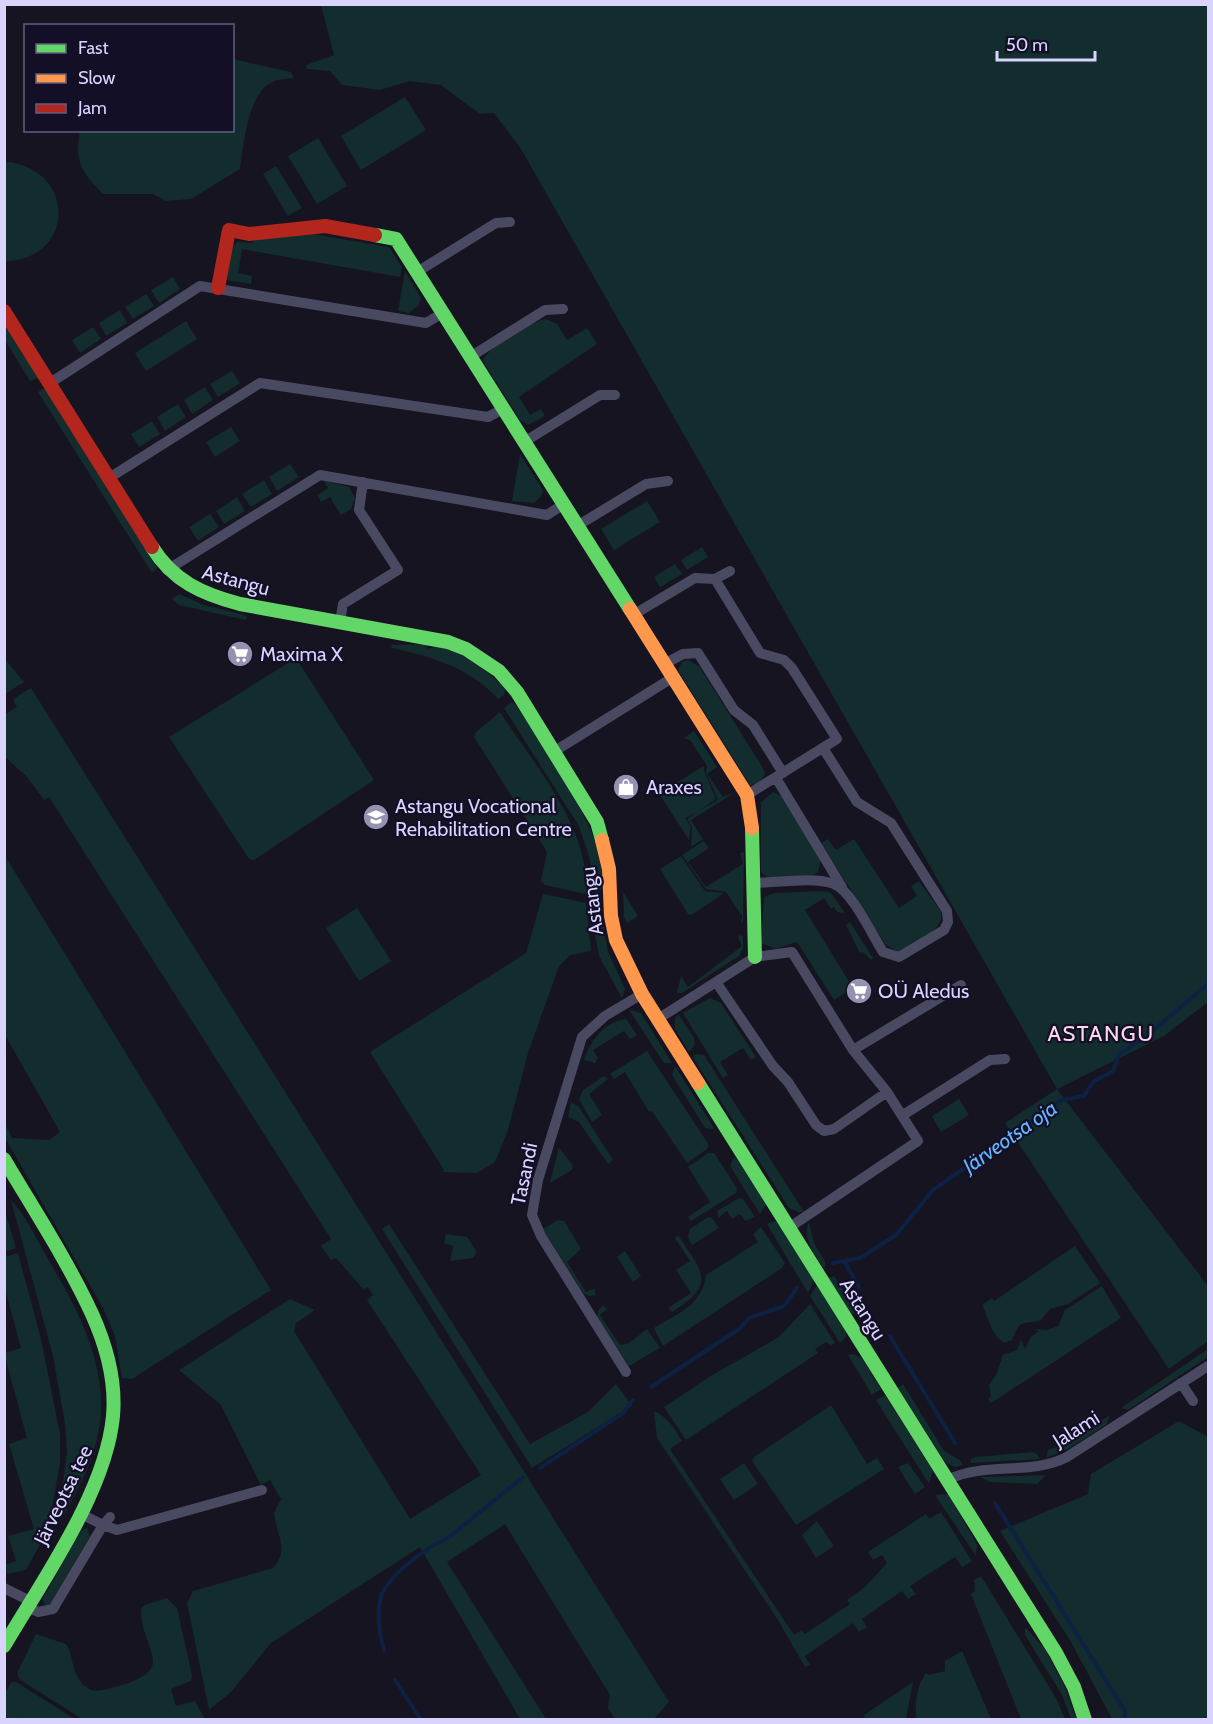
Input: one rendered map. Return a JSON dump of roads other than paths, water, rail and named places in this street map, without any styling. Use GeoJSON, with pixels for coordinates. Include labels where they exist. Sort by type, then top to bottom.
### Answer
{"type":"FeatureCollection","features":[{"type":"Feature","properties":{"kind":"street"},"geometry":{"type":"LineString","coordinates":[[417,272],[496,223],[510,222]]}},
{"type":"Feature","properties":{"kind":"street"},"geometry":{"type":"LineString","coordinates":[[218,288],[229,230],[249,234],[325,226],[396,239],[747,795],[753,839],[755,957]]}},
{"type":"Feature","properties":{"kind":"street"},"geometry":{"type":"LineString","coordinates":[[50,383],[200,286],[426,323],[443,313]]}},
{"type":"Feature","properties":{"kind":"street"},"geometry":{"type":"LineString","coordinates":[[470,357],[545,310],[563,309]]}},
{"type":"Feature","properties":{"kind":"street","name":"Astangu"},"geometry":{"type":"LineString","coordinates":[[4,311],[167,570],[184,585],[208,597],[448,642],[484,659],[517,692],[597,822],[609,869],[611,916],[616,940],[642,994],[1056,1653],[1074,1686],[1085,1719]]}},
{"type":"Feature","properties":{"kind":"street"},"geometry":{"type":"LineString","coordinates":[[109,478],[260,383],[488,417],[503,409]]}},
{"type":"Feature","properties":{"kind":"street"},"geometry":{"type":"LineString","coordinates":[[524,442],[600,395],[615,395]]}},
{"type":"Feature","properties":{"kind":"street"},"geometry":{"type":"LineString","coordinates":[[167,570],[320,475],[547,515],[564,504]]}},
{"type":"Feature","properties":{"kind":"street"},"geometry":{"type":"LineString","coordinates":[[577,526],[646,484],[668,481]]}},
{"type":"Feature","properties":{"kind":"street"},"geometry":{"type":"LineString","coordinates":[[340,622],[343,604],[398,570],[359,510],[363,482]]}},
{"type":"Feature","properties":{"kind":"street"},"geometry":{"type":"LineString","coordinates":[[633,615],[695,578],[715,579],[730,571]]}},
{"type":"Feature","properties":{"kind":"street"},"geometry":{"type":"LineString","coordinates":[[715,579],[760,653],[784,660],[792,668],[837,739],[747,795]]}},
{"type":"Feature","properties":{"kind":"street"},"geometry":{"type":"LineString","coordinates":[[664,664],[683,654],[698,653],[734,710],[753,725],[845,892],[883,952],[899,957],[944,930],[948,922],[947,911],[891,823],[857,802],[823,748]]}},
{"type":"Feature","properties":{"kind":"street"},"geometry":{"type":"LineString","coordinates":[[555,751],[672,678]]}},
{"type":"Feature","properties":{"kind":"street"},"geometry":{"type":"LineString","coordinates":[[754,884],[816,881],[833,884],[845,892]]}},
{"type":"Feature","properties":{"kind":"street"},"geometry":{"type":"LineString","coordinates":[[658,1018],[755,957],[792,952],[854,1050],[903,1115],[918,1141],[790,1227]]}},
{"type":"Feature","properties":{"kind":"street"},"geometry":{"type":"LineString","coordinates":[[716,982],[773,1066],[788,1082],[816,1125],[824,1131],[834,1129],[887,1092]]}},
{"type":"Feature","properties":{"kind":"street"},"geometry":{"type":"LineString","coordinates":[[854,1050],[962,985]]}},
{"type":"Feature","properties":{"kind":"street","name":"Tasandi"},"geometry":{"type":"LineString","coordinates":[[626,1372],[541,1236],[532,1215],[538,1180],[582,1037],[605,1016],[642,994]]}},
{"type":"Feature","properties":{"kind":"street"},"geometry":{"type":"LineString","coordinates":[[903,1115],[990,1060],[1005,1059]]}},
{"type":"Feature","properties":{"kind":"street","name":"Järveotsa tee"},"geometry":{"type":"LineString","coordinates":[[4,1159],[10,1182],[86,1301],[99,1332],[109,1369],[113,1415],[109,1442],[101,1467],[79,1513],[4,1646]]}},
{"type":"Feature","properties":{"kind":"street","name":"Jalami"},"geometry":{"type":"LineString","coordinates":[[947,1480],[980,1469],[1051,1465],[1209,1366]]}},
{"type":"Feature","properties":{"kind":"street"},"geometry":{"type":"LineString","coordinates":[[1181,1383],[1193,1401]]}},
{"type":"Feature","properties":{"kind":"street"},"geometry":{"type":"LineString","coordinates":[[79,1513],[106,1521],[117,1530],[262,1490]]}},
{"type":"Feature","properties":{"kind":"street"},"geometry":{"type":"LineString","coordinates":[[4,1588],[38,1612],[53,1609],[106,1521]]}},
{"type":"Feature","properties":{"kind":"waterway","name":"Järveotsa oja"},"geometry":{"type":"LineString","coordinates":[[833,1263],[860,1258],[896,1235],[933,1190],[1062,1100],[1084,1096],[1093,1082],[1113,1071],[1119,1054],[1153,1030],[1208,984]]}},
{"type":"Feature","properties":{"kind":"waterway"},"geometry":{"type":"LineString","coordinates":[[845,1263],[859,1287]]}},
{"type":"Feature","properties":{"kind":"waterway"},"geometry":{"type":"LineString","coordinates":[[651,1387],[739,1329],[749,1318],[784,1306],[797,1288]]}},
{"type":"Feature","properties":{"kind":"waterway"},"geometry":{"type":"LineString","coordinates":[[890,1336],[955,1443]]}},
{"type":"Feature","properties":{"kind":"waterway"},"geometry":{"type":"LineString","coordinates":[[540,1468],[623,1413],[633,1400]]}},
{"type":"Feature","properties":{"kind":"waterway"},"geometry":{"type":"LineString","coordinates":[[384,1651],[379,1626],[379,1606],[390,1582],[408,1563],[448,1538],[523,1477]]}},
{"type":"Feature","properties":{"kind":"waterway"},"geometry":{"type":"LineString","coordinates":[[995,1503],[1125,1711],[1125,1720]]}},
{"type":"Feature","properties":{"kind":"waterway","name":"Järveotsa oja"},"geometry":{"type":"LineString","coordinates":[[395,1680],[421,1720]]}},
{"type":"Feature","properties":{"kind":"place","name":"Maxima X"},"geometry":{"type":"Point","coordinates":[240,654]}},
{"type":"Feature","properties":{"kind":"place","name":"Araxes"},"geometry":{"type":"Point","coordinates":[626,787]}},
{"type":"Feature","properties":{"kind":"place","name":"Astangu Vocational Rehabilitation Centre"},"geometry":{"type":"Point","coordinates":[376,817]}},
{"type":"Feature","properties":{"kind":"place","name":"OÜ Aledus"},"geometry":{"type":"Point","coordinates":[859,991]}},
{"type":"Feature","properties":{"kind":"district","name":"ASTANGU"},"geometry":{"type":"Point","coordinates":[1101,1033]}}]}
